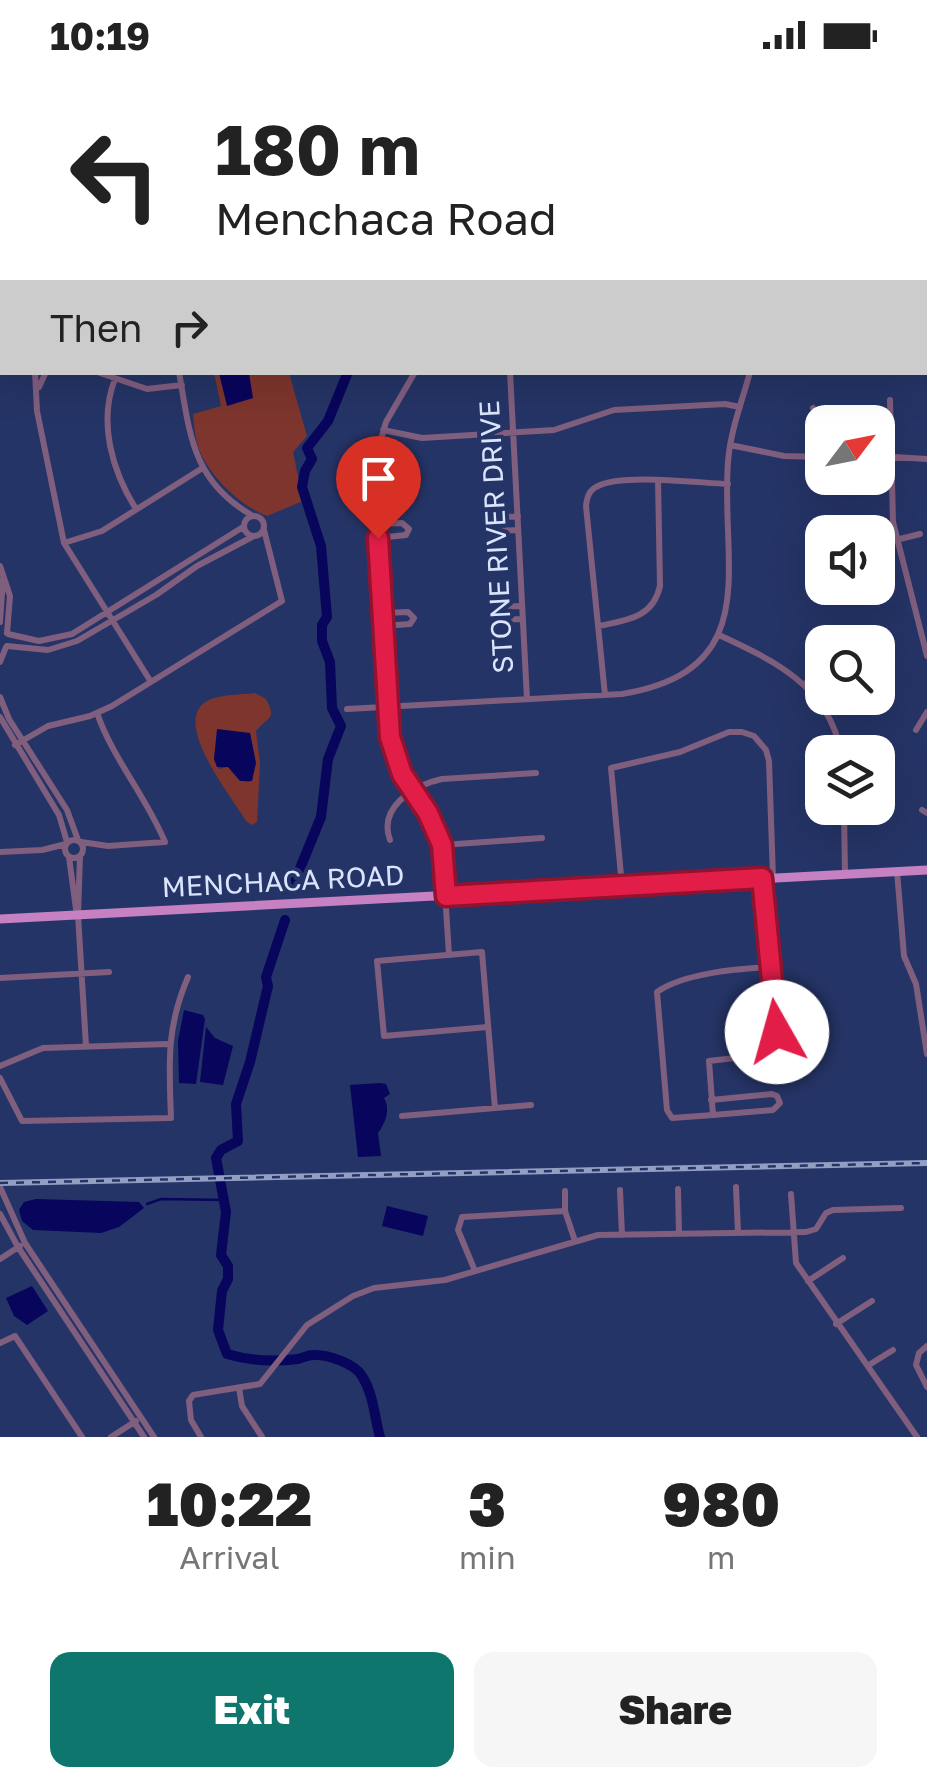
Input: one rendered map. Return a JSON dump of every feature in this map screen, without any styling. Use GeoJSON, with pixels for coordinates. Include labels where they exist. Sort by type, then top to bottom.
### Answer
{"type":"FeatureCollection","features":[{"type":"Feature","properties":{"kind":"main road","name":"MENCHACA ROAD"},"geometry":{"type":"LineString","coordinates":[[0,919],[927,870]]}},
{"type":"Feature","properties":{"kind":"street"},"geometry":{"type":"LineString","coordinates":[[35,375],[38,412],[64,543],[151,682]]}},
{"type":"Feature","properties":{"kind":"street"},"geometry":{"type":"LineString","coordinates":[[37,393],[45,375]]}},
{"type":"Feature","properties":{"kind":"street"},"geometry":{"type":"LineString","coordinates":[[104,375],[153,390],[182,385]]}},
{"type":"Feature","properties":{"kind":"street"},"geometry":{"type":"LineString","coordinates":[[15,745],[48,726],[97,713],[282,601],[262,520],[233,503],[202,468],[193,449],[180,375]]}},
{"type":"Feature","properties":{"kind":"street"},"geometry":{"type":"LineString","coordinates":[[412,375],[382,430],[375,461],[387,706],[393,749],[442,845],[450,955]]}},
{"type":"Feature","properties":{"kind":"street","name":"STONE RIVER DRIVE"},"geometry":{"type":"LineString","coordinates":[[510,375],[528,699]]}},
{"type":"Feature","properties":{"kind":"street"},"geometry":{"type":"LineString","coordinates":[[347,710],[631,693],[672,679],[699,660],[719,634],[730,596],[730,446],[749,375]]}},
{"type":"Feature","properties":{"kind":"street"},"geometry":{"type":"LineString","coordinates":[[115,379],[106,419],[117,476],[136,509]]}},
{"type":"Feature","properties":{"kind":"street"},"geometry":{"type":"LineString","coordinates":[[890,400],[890,405]]}},
{"type":"Feature","properties":{"kind":"street"},"geometry":{"type":"LineString","coordinates":[[382,430],[422,438],[514,433],[563,428],[614,410],[726,404],[740,408]]}},
{"type":"Feature","properties":{"kind":"street"},"geometry":{"type":"LineString","coordinates":[[730,446],[805,457]]}},
{"type":"Feature","properties":{"kind":"street"},"geometry":{"type":"LineString","coordinates":[[895,456],[927,459]]}},
{"type":"Feature","properties":{"kind":"street"},"geometry":{"type":"LineString","coordinates":[[64,543],[95,534],[202,468]]}},
{"type":"Feature","properties":{"kind":"street"},"geometry":{"type":"LineString","coordinates":[[605,695],[587,497],[604,484],[658,480],[728,484]]}},
{"type":"Feature","properties":{"kind":"street"},"geometry":{"type":"LineString","coordinates":[[599,626],[636,618],[656,600],[660,586],[658,480]]}},
{"type":"Feature","properties":{"kind":"street"},"geometry":{"type":"LineString","coordinates":[[893,495],[896,540],[927,656]]}},
{"type":"Feature","properties":{"kind":"street"},"geometry":{"type":"LineString","coordinates":[[233,503],[243,526],[268,555]]}},
{"type":"Feature","properties":{"kind":"street"},"geometry":{"type":"LineString","coordinates":[[4,647],[55,648],[77,641],[252,516]]}},
{"type":"Feature","properties":{"kind":"street"},"geometry":{"type":"LineString","coordinates":[[518,516],[494,518],[488,523],[495,531],[518,530]]}},
{"type":"Feature","properties":{"kind":"street"},"geometry":{"type":"LineString","coordinates":[[378,524],[402,522],[409,528],[404,536],[378,538]]}},
{"type":"Feature","properties":{"kind":"street"},"geometry":{"type":"LineString","coordinates":[[5,632],[26,640],[53,640],[72,634],[163,591],[197,566],[264,530]]}},
{"type":"Feature","properties":{"kind":"street"},"geometry":{"type":"LineString","coordinates":[[896,540],[920,534]]}},
{"type":"Feature","properties":{"kind":"street"},"geometry":{"type":"LineString","coordinates":[[0,566],[10,596],[0,662]]}},
{"type":"Feature","properties":{"kind":"street"},"geometry":{"type":"LineString","coordinates":[[0,622],[3,578]]}},
{"type":"Feature","properties":{"kind":"street"},"geometry":{"type":"LineString","coordinates":[[522,606],[497,607],[492,613],[497,620],[523,619]]}},
{"type":"Feature","properties":{"kind":"street"},"geometry":{"type":"LineString","coordinates":[[383,613],[408,612],[414,618],[410,624],[383,626]]}},
{"type":"Feature","properties":{"kind":"street"},"geometry":{"type":"LineString","coordinates":[[719,634],[776,662],[804,684],[828,715],[835,735]]}},
{"type":"Feature","properties":{"kind":"street"},"geometry":{"type":"LineString","coordinates":[[0,697],[10,720],[67,810],[80,841],[78,915],[86,1046]]}},
{"type":"Feature","properties":{"kind":"street"},"geometry":{"type":"LineString","coordinates":[[916,730],[927,712]]}},
{"type":"Feature","properties":{"kind":"street"},"geometry":{"type":"LineString","coordinates":[[0,852],[42,850],[80,841],[108,846],[165,842],[152,810],[108,740],[97,713]]}},
{"type":"Feature","properties":{"kind":"street"},"geometry":{"type":"LineString","coordinates":[[0,717],[59,815],[78,915]]}},
{"type":"Feature","properties":{"kind":"street"},"geometry":{"type":"LineString","coordinates":[[622,886],[611,768],[680,752],[735,732],[754,736],[768,755],[767,878],[776,1050],[710,1060],[713,1114]]}},
{"type":"Feature","properties":{"kind":"street"},"geometry":{"type":"LineString","coordinates":[[390,840],[385,826],[388,814],[413,792],[442,779],[536,774]]}},
{"type":"Feature","properties":{"kind":"street"},"geometry":{"type":"LineString","coordinates":[[844,825],[845,874]]}},
{"type":"Feature","properties":{"kind":"street"},"geometry":{"type":"LineString","coordinates":[[442,845],[542,838]]}},
{"type":"Feature","properties":{"kind":"street"},"geometry":{"type":"LineString","coordinates":[[42,850],[68,856],[108,846]]}},
{"type":"Feature","properties":{"kind":"street"},"geometry":{"type":"LineString","coordinates":[[897,871],[904,956],[917,990],[927,1054]]}},
{"type":"Feature","properties":{"kind":"street"},"geometry":{"type":"LineString","coordinates":[[488,1027],[384,1036],[378,961],[482,952],[495,1108]]}},
{"type":"Feature","properties":{"kind":"street"},"geometry":{"type":"LineString","coordinates":[[712,1100],[772,1094],[780,1103],[773,1110],[682,1118],[668,1115],[657,992],[718,970],[770,967]]}},
{"type":"Feature","properties":{"kind":"street"},"geometry":{"type":"LineString","coordinates":[[0,978],[109,972]]}},
{"type":"Feature","properties":{"kind":"street"},"geometry":{"type":"LineString","coordinates":[[0,1078],[22,1121],[171,1118],[168,1044],[188,977]]}},
{"type":"Feature","properties":{"kind":"street"},"geometry":{"type":"LineString","coordinates":[[0,1066],[35,1050],[168,1044]]}},
{"type":"Feature","properties":{"kind":"street"},"geometry":{"type":"LineString","coordinates":[[402,1116],[531,1105]]}},
{"type":"Feature","properties":{"kind":"street"},"geometry":{"type":"LineString","coordinates":[[0,1187],[21,1245]]}},
{"type":"Feature","properties":{"kind":"street"},"geometry":{"type":"LineString","coordinates":[[736,1188],[738,1232]]}},
{"type":"Feature","properties":{"kind":"street"},"geometry":{"type":"LineString","coordinates":[[678,1189],[680,1234]]}},
{"type":"Feature","properties":{"kind":"street"},"geometry":{"type":"LineString","coordinates":[[620,1190],[622,1235]]}},
{"type":"Feature","properties":{"kind":"street"},"geometry":{"type":"LineString","coordinates":[[565,1191],[574,1241]]}},
{"type":"Feature","properties":{"kind":"street"},"geometry":{"type":"LineString","coordinates":[[791,1194],[794,1256],[836,1324],[917,1437]]}},
{"type":"Feature","properties":{"kind":"street"},"geometry":{"type":"LineString","coordinates":[[201,1437],[191,1420],[189,1401],[196,1394],[256,1385],[320,1315],[361,1292],[390,1284],[435,1282],[598,1235],[792,1232],[814,1230],[832,1210],[901,1208]]}},
{"type":"Feature","properties":{"kind":"street"},"geometry":{"type":"LineString","coordinates":[[475,1270],[458,1230],[462,1218],[566,1211]]}},
{"type":"Feature","properties":{"kind":"street"},"geometry":{"type":"LineString","coordinates":[[0,1214],[138,1420],[154,1437]]}},
{"type":"Feature","properties":{"kind":"street"},"geometry":{"type":"LineString","coordinates":[[0,1259],[21,1245]]}},
{"type":"Feature","properties":{"kind":"street"},"geometry":{"type":"LineString","coordinates":[[808,1280],[842,1258]]}},
{"type":"Feature","properties":{"kind":"street"},"geometry":{"type":"LineString","coordinates":[[836,1324],[872,1301]]}},
{"type":"Feature","properties":{"kind":"street"},"geometry":{"type":"LineString","coordinates":[[0,1342],[15,1336],[82,1437]]}},
{"type":"Feature","properties":{"kind":"street"},"geometry":{"type":"LineString","coordinates":[[927,1346],[919,1353],[916,1365],[927,1387]]}},
{"type":"Feature","properties":{"kind":"street"},"geometry":{"type":"LineString","coordinates":[[868,1366],[893,1350]]}},
{"type":"Feature","properties":{"kind":"street"},"geometry":{"type":"LineString","coordinates":[[239,1388],[242,1406],[262,1437]]}},
{"type":"Feature","properties":{"kind":"street"},"geometry":{"type":"LineString","coordinates":[[112,1437],[138,1420]]}},
{"type":"Feature","properties":{"kind":"street"},"geometry":{"type":"LineString","coordinates":[[138,1420],[144,1437]]}},
{"type":"Feature","properties":{"kind":"shaded area"},"geometry":{"type":"Polygon","coordinates":[[[214,375],[290,375],[307,436],[293,452],[303,501],[267,516],[236,497],[217,479],[198,447],[193,414],[221,406],[214,375]]]}},
{"type":"Feature","properties":{"kind":"shaded area"},"geometry":{"type":"Polygon","coordinates":[[[219,375],[249,375],[253,398],[227,406],[219,375]]]}},
{"type":"Feature","properties":{"kind":"shaded area"},"geometry":{"type":"Polygon","coordinates":[[[255,693],[266,699],[271,715],[256,731],[260,764],[257,822],[252,825],[207,759],[196,724],[198,710],[209,700],[255,693]],[[250,733],[217,742],[214,759],[219,769],[228,767],[245,782],[250,782],[255,758],[250,733]]]}},
{"type":"Feature","properties":{"kind":"shaded area"},"geometry":{"type":"Polygon","coordinates":[[[217,729],[250,733],[256,763],[252,781],[240,781],[228,767],[217,767],[217,729]]]}},
{"type":"Feature","properties":{"kind":"shaded area"},"geometry":{"type":"Polygon","coordinates":[[[184,1010],[205,1019],[196,1084],[179,1083],[178,1041],[184,1010]]]}},
{"type":"Feature","properties":{"kind":"shaded area"},"geometry":{"type":"Polygon","coordinates":[[[206,1027],[215,1038],[233,1046],[223,1085],[200,1082],[206,1027]]]}},
{"type":"Feature","properties":{"kind":"shaded area"},"geometry":{"type":"Polygon","coordinates":[[[386,1084],[390,1094],[384,1098],[386,1116],[378,1133],[381,1156],[358,1157],[350,1085],[386,1084]]]}},
{"type":"Feature","properties":{"kind":"shaded area"},"geometry":{"type":"Polygon","coordinates":[[[24,1202],[139,1202],[144,1208],[119,1227],[101,1233],[33,1230],[22,1221],[19,1210],[24,1202]]]}},
{"type":"Feature","properties":{"kind":"shaded area"},"geometry":{"type":"Polygon","coordinates":[[[387,1206],[428,1216],[423,1236],[382,1226],[387,1206]]]}},
{"type":"Feature","properties":{"kind":"shaded area"},"geometry":{"type":"Polygon","coordinates":[[[32,1286],[48,1311],[27,1325],[14,1316],[6,1298],[32,1286]]]}},
{"type":"Feature","properties":{"kind":"waterway"},"geometry":{"type":"LineString","coordinates":[[292,888],[321,817],[328,759],[341,726],[332,708],[330,662],[322,641],[322,625],[327,617],[321,546],[302,487],[312,459],[307,448],[328,421],[347,375]]}},
{"type":"Feature","properties":{"kind":"waterway"},"geometry":{"type":"LineString","coordinates":[[285,920],[266,977],[268,986],[236,1104],[238,1141],[221,1150],[216,1158],[226,1212],[221,1255],[228,1266],[218,1330],[227,1354],[271,1361],[319,1355],[354,1368],[369,1391],[380,1437]]}},
{"type":"Feature","properties":{"kind":"waterway"},"geometry":{"type":"LineString","coordinates":[[147,1204],[161,1199],[225,1200]]}},
{"type":"Feature","properties":{"kind":"railway"},"geometry":{"type":"LineString","coordinates":[[0,1183],[927,1163]]}},
{"type":"Feature","properties":{"kind":"route"},"geometry":{"type":"LineString","coordinates":[[378,538],[390,737],[402,774],[428,813],[442,845],[446,896],[762,878],[777,1032]]}}]}
